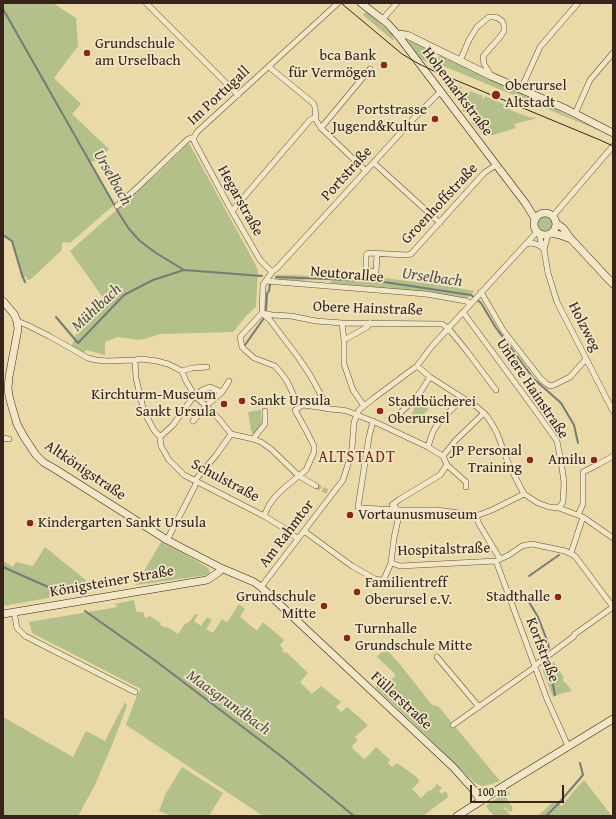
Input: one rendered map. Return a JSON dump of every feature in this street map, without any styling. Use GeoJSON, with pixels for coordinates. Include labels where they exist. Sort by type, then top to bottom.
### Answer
{"type":"FeatureCollection","features":[{"type":"Feature","properties":{"kind":"street"},"geometry":{"type":"LineString","coordinates":[[146,3],[238,95]]}},
{"type":"Feature","properties":{"kind":"street","name":"Im Portugall"},"geometry":{"type":"LineString","coordinates":[[117,206],[188,140],[194,138],[195,135],[338,3]]}},
{"type":"Feature","properties":{"kind":"street","name":"Hohemarkstraße"},"geometry":{"type":"LineString","coordinates":[[361,3],[397,34],[526,204],[538,217]]}},
{"type":"Feature","properties":{"kind":"street"},"geometry":{"type":"LineString","coordinates":[[382,20],[397,3]]}},
{"type":"Feature","properties":{"kind":"street"},"geometry":{"type":"LineString","coordinates":[[522,89],[540,47],[578,3]]}},
{"type":"Feature","properties":{"kind":"street"},"geometry":{"type":"LineString","coordinates":[[460,61],[469,40],[477,27],[489,17],[498,18],[504,25],[504,31],[483,57],[484,64],[491,76]]}},
{"type":"Feature","properties":{"kind":"street"},"geometry":{"type":"LineString","coordinates":[[397,34],[407,35],[613,133]]}},
{"type":"Feature","properties":{"kind":"street"},"geometry":{"type":"LineString","coordinates":[[575,114],[590,80],[613,53]]}},
{"type":"Feature","properties":{"kind":"street"},"geometry":{"type":"LineString","coordinates":[[269,67],[313,102],[317,123],[366,171]]}},
{"type":"Feature","properties":{"kind":"street"},"geometry":{"type":"LineString","coordinates":[[321,128],[370,69]]}},
{"type":"Feature","properties":{"kind":"street","name":"Portstraße"},"geometry":{"type":"LineString","coordinates":[[266,281],[272,272],[278,268],[440,92]]}},
{"type":"Feature","properties":{"kind":"street"},"geometry":{"type":"LineString","coordinates":[[232,211],[310,120],[315,117]]}},
{"type":"Feature","properties":{"kind":"street","name":"Hegarstraße"},"geometry":{"type":"LineString","coordinates":[[194,138],[194,141],[260,260],[272,272]]}},
{"type":"Feature","properties":{"kind":"street"},"geometry":{"type":"LineString","coordinates":[[550,234],[555,229],[555,220],[613,146]]}},
{"type":"Feature","properties":{"kind":"street"},"geometry":{"type":"LineString","coordinates":[[374,163],[440,222]]}},
{"type":"Feature","properties":{"kind":"street","name":"Groenhoffstraße"},"geometry":{"type":"LineString","coordinates":[[377,254],[411,254],[484,173],[496,165]]}},
{"type":"Feature","properties":{"kind":"street"},"geometry":{"type":"LineString","coordinates":[[571,239],[560,235],[542,234],[538,232],[534,224],[538,217],[547,213],[563,228],[571,239],[613,284]]}},
{"type":"Feature","properties":{"kind":"street"},"geometry":{"type":"LineString","coordinates":[[356,415],[359,410],[417,366],[448,328],[538,232]]}},
{"type":"Feature","properties":{"kind":"street","name":"Holzweg"},"geometry":{"type":"LineString","coordinates":[[538,232],[557,302],[613,412]]}},
{"type":"Feature","properties":{"kind":"street","name":"Holzweg"},"geometry":{"type":"LineString","coordinates":[[543,248],[550,234]]}},
{"type":"Feature","properties":{"kind":"street"},"geometry":{"type":"LineString","coordinates":[[526,244],[536,244],[543,248]]}},
{"type":"Feature","properties":{"kind":"street"},"geometry":{"type":"LineString","coordinates":[[266,281],[263,285],[262,313],[240,337],[244,348],[254,358],[275,366],[282,373],[295,398],[303,405],[341,410],[356,415],[373,421],[428,447],[443,456],[447,465],[466,482],[466,487]]}},
{"type":"Feature","properties":{"kind":"street","name":"Neutorallee"},"geometry":{"type":"LineString","coordinates":[[266,281],[426,294],[474,301]]}},
{"type":"Feature","properties":{"kind":"street"},"geometry":{"type":"LineString","coordinates":[[481,292],[503,330],[541,379],[550,386],[570,377],[586,360]]}},
{"type":"Feature","properties":{"kind":"street"},"geometry":{"type":"LineString","coordinates":[[3,301],[14,314],[17,321],[49,336],[88,358],[106,361],[141,359],[157,361],[168,364],[182,371],[186,381],[196,396],[219,419],[231,434],[261,442],[271,449],[299,476],[316,486]]}},
{"type":"Feature","properties":{"kind":"street","name":"Untere Hainstraße"},"geometry":{"type":"LineString","coordinates":[[463,312],[557,442],[564,482],[563,502],[559,508]]}},
{"type":"Feature","properties":{"kind":"street"},"geometry":{"type":"LineString","coordinates":[[262,313],[270,320],[306,369],[321,395],[326,408]]}},
{"type":"Feature","properties":{"kind":"street","name":"Obere Hainstraße"},"geometry":{"type":"LineString","coordinates":[[262,313],[291,316],[316,321],[342,323],[442,324],[448,328]]}},
{"type":"Feature","properties":{"kind":"street","name":"Altkönigstraße"},"geometry":{"type":"LineString","coordinates":[[17,321],[17,337],[6,388],[18,424],[34,452],[39,458],[55,469],[167,540],[221,568]]}},
{"type":"Feature","properties":{"kind":"street"},"geometry":{"type":"LineString","coordinates":[[342,323],[344,364],[353,390],[364,406]]}},
{"type":"Feature","properties":{"kind":"street"},"geometry":{"type":"LineString","coordinates":[[344,340],[367,327],[370,323]]}},
{"type":"Feature","properties":{"kind":"street"},"geometry":{"type":"LineString","coordinates":[[448,328],[496,390]]}},
{"type":"Feature","properties":{"kind":"street","name":"Schulstraße"},"geometry":{"type":"LineString","coordinates":[[135,360],[136,378],[144,412],[160,437],[161,446],[169,460],[184,475],[264,516],[284,528],[298,539]]}},
{"type":"Feature","properties":{"kind":"street"},"geometry":{"type":"LineString","coordinates":[[417,366],[430,377],[477,407],[484,414],[497,433],[507,459],[524,494],[538,503],[549,507],[559,508],[580,516],[613,538]]}},
{"type":"Feature","properties":{"kind":"street"},"geometry":{"type":"LineString","coordinates":[[182,371],[192,368],[207,367]]}},
{"type":"Feature","properties":{"kind":"street"},"geometry":{"type":"LineString","coordinates":[[400,413],[413,401],[430,377]]}},
{"type":"Feature","properties":{"kind":"street"},"geometry":{"type":"LineString","coordinates":[[193,421],[206,406],[222,392],[229,381]]}},
{"type":"Feature","properties":{"kind":"street"},"geometry":{"type":"LineString","coordinates":[[160,437],[173,425],[191,400],[202,390],[210,387],[222,392]]}},
{"type":"Feature","properties":{"kind":"street"},"geometry":{"type":"LineString","coordinates":[[428,447],[432,434],[440,421],[464,398]]}},
{"type":"Feature","properties":{"kind":"street"},"geometry":{"type":"LineString","coordinates":[[264,516],[275,497],[306,470],[314,452],[314,446],[295,410],[303,405]]}},
{"type":"Feature","properties":{"kind":"street"},"geometry":{"type":"LineString","coordinates":[[253,439],[265,424],[265,411]]}},
{"type":"Feature","properties":{"kind":"street"},"geometry":{"type":"LineString","coordinates":[[443,456],[456,440],[484,414]]}},
{"type":"Feature","properties":{"kind":"street","name":"Am Rahmtor"},"geometry":{"type":"LineString","coordinates":[[261,587],[330,494],[343,480],[352,448],[356,415]]}},
{"type":"Feature","properties":{"kind":"street"},"geometry":{"type":"LineString","coordinates":[[373,421],[358,507],[397,510],[436,510],[476,516],[492,510],[524,494]]}},
{"type":"Feature","properties":{"kind":"street"},"geometry":{"type":"LineString","coordinates":[[167,540],[197,478],[231,434]]}},
{"type":"Feature","properties":{"kind":"street"},"geometry":{"type":"LineString","coordinates":[[3,438],[10,439]]}},
{"type":"Feature","properties":{"kind":"street"},"geometry":{"type":"LineString","coordinates":[[453,725],[535,667],[572,635],[613,607],[575,556],[571,553],[583,504],[583,472],[613,456]]}},
{"type":"Feature","properties":{"kind":"street"},"geometry":{"type":"LineString","coordinates":[[385,509],[440,475],[447,465]]}},
{"type":"Feature","properties":{"kind":"street"},"geometry":{"type":"LineString","coordinates":[[393,504],[397,510]]}},
{"type":"Feature","properties":{"kind":"street","name":"Hospitalstraße"},"geometry":{"type":"LineString","coordinates":[[397,510],[398,520],[391,563],[400,566],[498,560],[525,545],[532,544],[571,553]]}},
{"type":"Feature","properties":{"kind":"street","name":"Korfstraße"},"geometry":{"type":"LineString","coordinates":[[476,516],[478,524],[498,560],[535,667],[568,746]]}},
{"type":"Feature","properties":{"kind":"street"},"geometry":{"type":"LineString","coordinates":[[304,531],[352,566],[375,579],[384,579],[391,563]]}},
{"type":"Feature","properties":{"kind":"street","name":"Füllerstraße"},"geometry":{"type":"LineString","coordinates":[[221,568],[254,582],[261,587],[453,767],[472,788],[481,801]]}},
{"type":"Feature","properties":{"kind":"street","name":"Königsteiner Straße"},"geometry":{"type":"LineString","coordinates":[[3,614],[207,580],[219,572],[221,568]]}},
{"type":"Feature","properties":{"kind":"street"},"geometry":{"type":"LineString","coordinates":[[14,612],[17,628],[25,636],[135,692]]}},
{"type":"Feature","properties":{"kind":"street"},"geometry":{"type":"LineString","coordinates":[[437,657],[479,707]]}},
{"type":"Feature","properties":{"kind":"street"},"geometry":{"type":"LineString","coordinates":[[456,816],[613,719]]}},
{"type":"Feature","properties":{"kind":"green space"},"geometry":{"type":"Polygon","coordinates":[[[3,3],[53,3],[76,18],[78,46],[54,78],[81,104],[72,114],[109,149],[98,160],[90,162],[114,205],[70,243],[62,243],[62,250],[31,279],[27,280],[26,276],[22,279],[12,242],[3,237],[3,3]]]}},
{"type":"Feature","properties":{"kind":"green space"},"geometry":{"type":"Polygon","coordinates":[[[366,11],[393,35],[394,41],[363,15],[366,11]]]}},
{"type":"Feature","properties":{"kind":"green space"},"geometry":{"type":"Polygon","coordinates":[[[409,40],[436,53],[431,64],[421,59],[408,41],[409,40]]]}},
{"type":"Feature","properties":{"kind":"green space"},"geometry":{"type":"Polygon","coordinates":[[[440,55],[605,133],[436,63],[440,55]]]}},
{"type":"Feature","properties":{"kind":"green space"},"geometry":{"type":"Polygon","coordinates":[[[444,80],[462,87],[461,90],[469,93],[470,91],[483,96],[482,98],[484,99],[485,96],[510,107],[510,110],[529,117],[538,118],[514,124],[516,128],[493,135],[483,135],[471,122],[474,118],[467,110],[463,112],[462,110],[465,107],[444,80]]]}},
{"type":"Feature","properties":{"kind":"green space"},"geometry":{"type":"Polygon","coordinates":[[[189,143],[258,270],[256,307],[247,315],[233,332],[160,334],[139,340],[117,337],[105,342],[105,355],[86,350],[83,354],[71,348],[77,331],[106,302],[70,251],[157,174],[189,143]]]}},
{"type":"Feature","properties":{"kind":"green space"},"geometry":{"type":"Polygon","coordinates":[[[542,215],[550,216],[553,220],[553,225],[549,230],[541,230],[538,226],[538,221],[542,215]]]}},
{"type":"Feature","properties":{"kind":"green space"},"geometry":{"type":"Polygon","coordinates":[[[378,274],[379,278],[448,286],[474,291],[467,298],[426,292],[331,283],[331,278],[305,277],[305,281],[276,279],[277,275],[360,278],[360,275],[378,274]]]}},
{"type":"Feature","properties":{"kind":"green space"},"geometry":{"type":"Polygon","coordinates":[[[417,402],[429,409],[419,419],[421,420],[418,425],[410,418],[417,402]]]}},
{"type":"Feature","properties":{"kind":"green space"},"geometry":{"type":"Polygon","coordinates":[[[261,410],[262,425],[253,435],[248,412],[261,410]]]}},
{"type":"Feature","properties":{"kind":"green space"},"geometry":{"type":"Polygon","coordinates":[[[161,542],[208,568],[210,572],[208,575],[136,585],[161,542]]]}},
{"type":"Feature","properties":{"kind":"green space"},"geometry":{"type":"Polygon","coordinates":[[[45,547],[93,586],[59,596],[3,606],[3,561],[13,567],[16,562],[33,566],[45,547]]]}},
{"type":"Feature","properties":{"kind":"green space"},"geometry":{"type":"Polygon","coordinates":[[[134,600],[137,612],[143,612],[145,618],[150,616],[161,623],[160,625],[169,628],[178,634],[184,625],[190,621],[195,614],[198,615],[194,621],[201,626],[207,617],[212,620],[206,629],[213,633],[222,619],[227,622],[239,604],[245,609],[240,617],[257,631],[263,622],[284,640],[280,645],[283,648],[282,650],[308,673],[300,682],[312,694],[321,686],[341,702],[336,707],[341,712],[347,707],[368,725],[355,737],[358,740],[352,746],[353,749],[365,759],[376,747],[390,760],[388,763],[392,767],[397,763],[418,778],[419,782],[412,789],[421,798],[428,791],[431,791],[437,784],[442,788],[439,791],[442,794],[445,791],[448,797],[423,816],[263,816],[126,725],[137,695],[141,689],[32,633],[29,622],[118,607],[114,604],[134,600]]]}},
{"type":"Feature","properties":{"kind":"green space"},"geometry":{"type":"Polygon","coordinates":[[[385,648],[399,663],[432,705],[438,706],[500,781],[482,786],[475,783],[375,687],[382,681],[389,682],[395,676],[395,674],[377,657],[385,648]]]}},
{"type":"Feature","properties":{"kind":"green space"},"geometry":{"type":"Polygon","coordinates":[[[549,658],[553,663],[554,662],[564,678],[562,679],[572,691],[553,697],[543,671],[543,664],[549,658]]]}},
{"type":"Feature","properties":{"kind":"green space"},"geometry":{"type":"Polygon","coordinates":[[[125,702],[127,706],[112,745],[94,787],[78,816],[3,816],[3,717],[73,757],[86,731],[105,741],[125,702]]]}},
{"type":"Feature","properties":{"kind":"green space"},"geometry":{"type":"Polygon","coordinates":[[[182,767],[223,793],[209,816],[172,816],[159,811],[166,793],[182,767]]]}},
{"type":"Feature","properties":{"kind":"green space"},"geometry":{"type":"Polygon","coordinates":[[[584,780],[612,816],[538,816],[554,801],[560,804],[561,807],[584,780]]]}},
{"type":"Feature","properties":{"kind":"green space"},"geometry":{"type":"Polygon","coordinates":[[[507,791],[510,794],[507,799],[513,808],[511,812],[504,807],[503,809],[507,810],[510,816],[494,816],[486,806],[507,791]]]}},
{"type":"Feature","properties":{"kind":"waterway","name":"Urselbach"},"geometry":{"type":"LineString","coordinates":[[3,9],[120,215],[129,229],[140,241],[156,253],[184,270],[262,276]]}},
{"type":"Feature","properties":{"kind":"waterway","name":"Mühlbach"},"geometry":{"type":"LineString","coordinates":[[3,235],[12,241],[25,282]]}},
{"type":"Feature","properties":{"kind":"waterway","name":"Mühlbach"},"geometry":{"type":"LineString","coordinates":[[56,317],[78,343],[124,295],[153,280],[184,270]]}},
{"type":"Feature","properties":{"kind":"waterway","name":"Urselbach"},"geometry":{"type":"LineString","coordinates":[[276,277],[377,281],[471,295],[481,303],[496,328],[534,379],[561,403],[574,425],[578,443]]}},
{"type":"Feature","properties":{"kind":"waterway","name":"Mühlbach"},"geometry":{"type":"LineString","coordinates":[[266,310],[267,294],[270,284]]}},
{"type":"Feature","properties":{"kind":"waterway","name":"Mühlbach"},"geometry":{"type":"LineString","coordinates":[[245,345],[264,318]]}},
{"type":"Feature","properties":{"kind":"waterway","name":"Urselbach"},"geometry":{"type":"LineString","coordinates":[[529,576],[559,555]]}},
{"type":"Feature","properties":{"kind":"waterway","name":"Maasgrundbach"},"geometry":{"type":"LineString","coordinates":[[3,567],[64,594]]}},
{"type":"Feature","properties":{"kind":"waterway","name":"Urselbach"},"geometry":{"type":"LineString","coordinates":[[523,592],[538,617],[549,649]]}},
{"type":"Feature","properties":{"kind":"waterway","name":"Maasgrundbach"},"geometry":{"type":"LineString","coordinates":[[85,611],[153,659],[281,756],[354,816]]}},
{"type":"Feature","properties":{"kind":"waterway","name":"Urselbach"},"geometry":{"type":"LineString","coordinates":[[550,671],[555,695]]}},
{"type":"Feature","properties":{"kind":"waterway","name":"Urselbach"},"geometry":{"type":"LineString","coordinates":[[546,816],[583,775],[580,763]]}},
{"type":"Feature","properties":{"kind":"tunnel"},"geometry":{"type":"LineString","coordinates":[[316,486],[328,492]]}},
{"type":"Feature","properties":{"kind":"tram line"},"geometry":{"type":"LineString","coordinates":[[341,3],[402,54],[419,64],[613,146]]}},
{"type":"Feature","properties":{"kind":"place","name":"Grundschule am Urselbach"},"geometry":{"type":"Point","coordinates":[87,53]}},
{"type":"Feature","properties":{"kind":"place","name":"bca Bank für Vermögen"},"geometry":{"type":"Point","coordinates":[384,65]}},
{"type":"Feature","properties":{"kind":"place","name":"Oberursel Altstadt"},"geometry":{"type":"Point","coordinates":[496,95]}},
{"type":"Feature","properties":{"kind":"place","name":"Portstrasse Jugend&Kultur"},"geometry":{"type":"Point","coordinates":[435,119]}},
{"type":"Feature","properties":{"kind":"place","name":"Sankt Ursula"},"geometry":{"type":"Point","coordinates":[242,401]}},
{"type":"Feature","properties":{"kind":"place","name":"Kirchturm-Museum Sankt Ursula"},"geometry":{"type":"Point","coordinates":[224,404]}},
{"type":"Feature","properties":{"kind":"place","name":"Stadtbücherei Oberursel"},"geometry":{"type":"Point","coordinates":[380,411]}},
{"type":"Feature","properties":{"kind":"place","name":"JP Personal Training"},"geometry":{"type":"Point","coordinates":[530,460]}},
{"type":"Feature","properties":{"kind":"place","name":"Amilu"},"geometry":{"type":"Point","coordinates":[594,460]}},
{"type":"Feature","properties":{"kind":"place","name":"Vortaunusmuseum"},"geometry":{"type":"Point","coordinates":[350,515]}},
{"type":"Feature","properties":{"kind":"place","name":"Kindergarten Sankt Ursula"},"geometry":{"type":"Point","coordinates":[30,523]}},
{"type":"Feature","properties":{"kind":"place","name":"Familientreff Oberursel e.V."},"geometry":{"type":"Point","coordinates":[357,592]}},
{"type":"Feature","properties":{"kind":"place","name":"Stadthalle"},"geometry":{"type":"Point","coordinates":[558,597]}},
{"type":"Feature","properties":{"kind":"place","name":"Grundschule Mitte"},"geometry":{"type":"Point","coordinates":[324,606]}},
{"type":"Feature","properties":{"kind":"place","name":"Turnhalle Grundschule Mitte"},"geometry":{"type":"Point","coordinates":[347,638]}},
{"type":"Feature","properties":{"kind":"district","name":"ALTSTADT"},"geometry":{"type":"Point","coordinates":[357,458]}}]}
